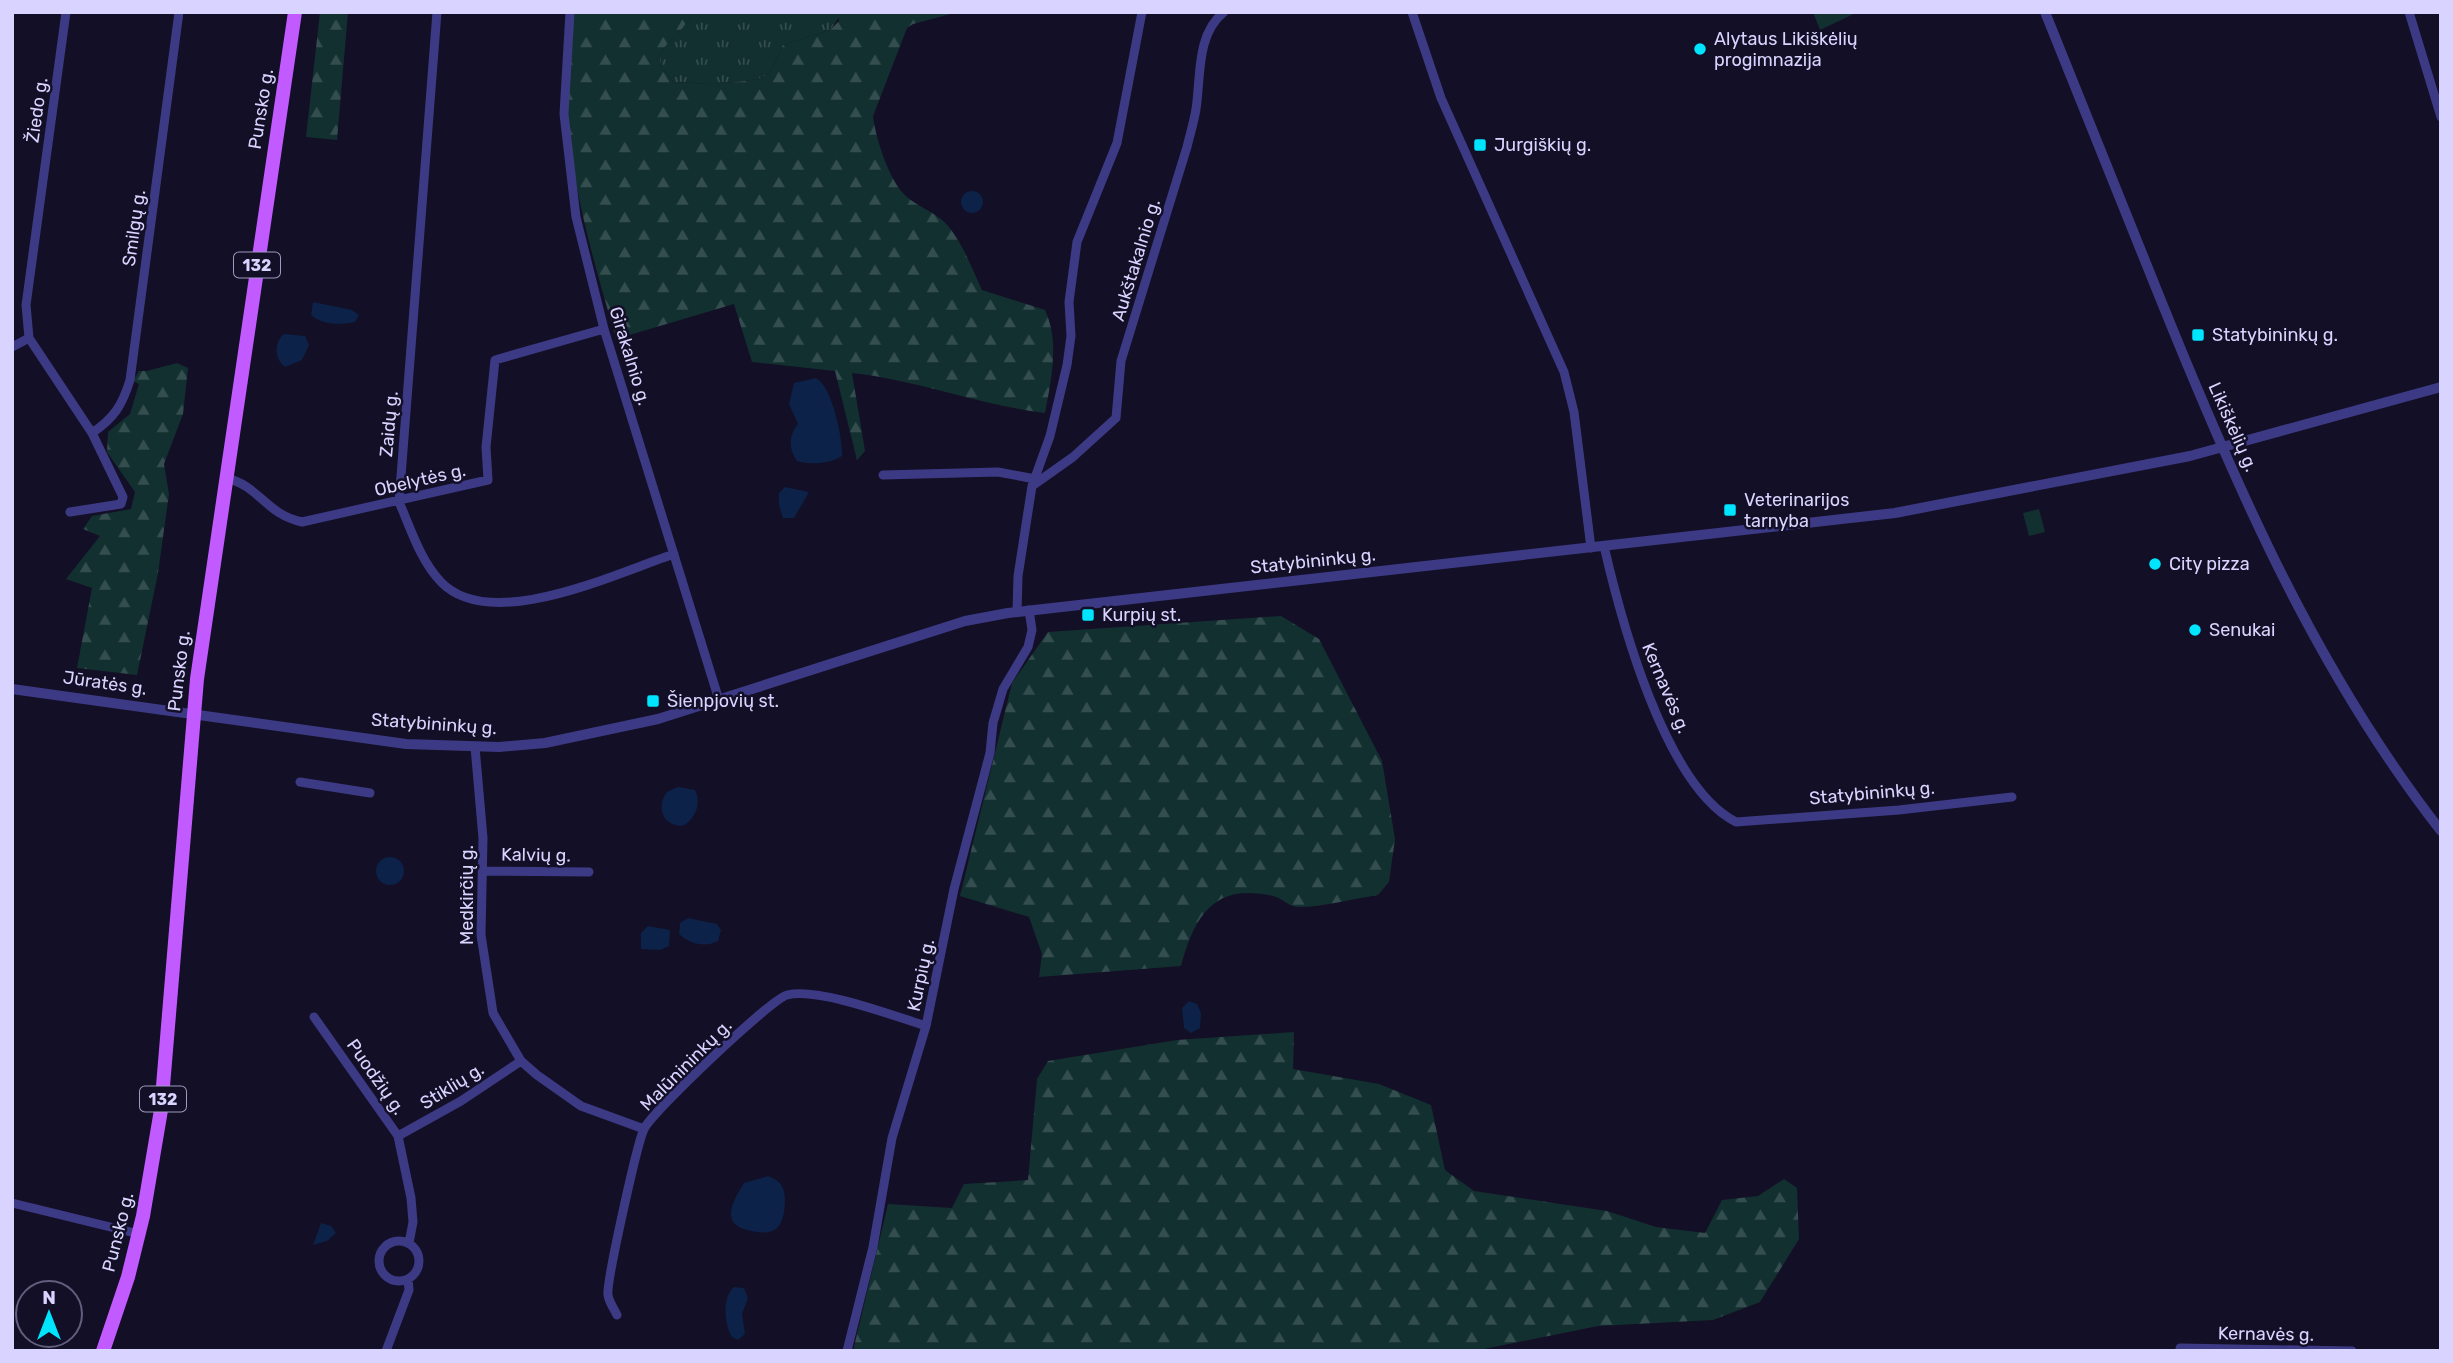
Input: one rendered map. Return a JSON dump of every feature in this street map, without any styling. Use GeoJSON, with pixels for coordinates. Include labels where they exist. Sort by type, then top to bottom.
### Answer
{"type":"FeatureCollection","features":[{"type":"Feature","properties":{"kind":"main road","name":"Punsko g."},"geometry":{"type":"LineString","coordinates":[[101,1351],[139,1234],[154,1163],[169,1044],[193,712],[295,12]]}},
{"type":"Feature","properties":{"kind":"street","name":"Žiedo g."},"geometry":{"type":"LineString","coordinates":[[66,12],[26,305],[29,338],[92,433],[121,488],[121,504],[70,512]]}},
{"type":"Feature","properties":{"kind":"street","name":"Smilgų g."},"geometry":{"type":"LineString","coordinates":[[92,433],[113,418],[123,402],[130,380],[179,12]]}},
{"type":"Feature","properties":{"kind":"street","name":"Zaidų g."},"geometry":{"type":"LineString","coordinates":[[437,12],[399,502],[426,564],[443,584],[464,597],[495,605],[527,602],[674,554]]}},
{"type":"Feature","properties":{"kind":"street","name":"Girakalnio g."},"geometry":{"type":"LineString","coordinates":[[570,12],[564,114],[576,217],[604,329],[719,700]]}},
{"type":"Feature","properties":{"kind":"street"},"geometry":{"type":"LineString","coordinates":[[1017,611],[1018,576],[1034,482],[1050,436],[1067,365],[1071,336],[1069,302],[1077,242],[1117,143],[1142,12]]}},
{"type":"Feature","properties":{"kind":"street","name":"Aukštakalnio g."},"geometry":{"type":"LineString","coordinates":[[1034,482],[1073,457],[1116,418],[1121,361],[1196,111],[1203,43],[1211,27],[1224,12]]}},
{"type":"Feature","properties":{"kind":"street"},"geometry":{"type":"LineString","coordinates":[[1412,12],[1441,98],[1564,372],[1574,412],[1591,548]]}},
{"type":"Feature","properties":{"kind":"street","name":"Likiškėlių g."},"geometry":{"type":"LineString","coordinates":[[2045,12],[2223,449],[2312,633],[2382,748],[2441,831]]}},
{"type":"Feature","properties":{"kind":"street"},"geometry":{"type":"LineString","coordinates":[[2409,12],[2441,117]]}},
{"type":"Feature","properties":{"kind":"street","name":"Obelytės g."},"geometry":{"type":"LineString","coordinates":[[226,478],[243,482],[269,508],[285,518],[302,522],[488,480],[486,447],[495,360],[604,329]]}},
{"type":"Feature","properties":{"kind":"street"},"geometry":{"type":"LineString","coordinates":[[12,347],[29,338]]}},
{"type":"Feature","properties":{"kind":"street","name":"Statybininkų g."},"geometry":{"type":"LineString","coordinates":[[193,712],[406,744],[475,747],[545,743],[599,733],[719,700],[965,621],[1017,611],[1895,513],[2223,449],[2441,387]]}},
{"type":"Feature","properties":{"kind":"street"},"geometry":{"type":"LineString","coordinates":[[883,475],[1006,472],[1034,482]]}},
{"type":"Feature","properties":{"kind":"street","name":"Kernavės g."},"geometry":{"type":"LineString","coordinates":[[1604,546],[1636,666],[1657,714],[1681,761],[1708,800],[1723,816],[1736,822]]}},
{"type":"Feature","properties":{"kind":"street","name":"Kurpių g."},"geometry":{"type":"LineString","coordinates":[[847,1351],[873,1247],[892,1138],[926,1026],[954,889],[989,753],[993,723],[1003,689],[1028,646],[1032,630],[1029,610]]}},
{"type":"Feature","properties":{"kind":"street","name":"Jūratės g."},"geometry":{"type":"LineString","coordinates":[[12,689],[193,712]]}},
{"type":"Feature","properties":{"kind":"street","name":"Medkirčių g."},"geometry":{"type":"LineString","coordinates":[[475,747],[483,871],[481,935],[493,1013],[521,1061],[581,1106],[644,1129]]}},
{"type":"Feature","properties":{"kind":"street"},"geometry":{"type":"LineString","coordinates":[[300,782],[370,793]]}},
{"type":"Feature","properties":{"kind":"street","name":"Statybininkų g."},"geometry":{"type":"LineString","coordinates":[[1736,822],[1899,810],[2012,797]]}},
{"type":"Feature","properties":{"kind":"street","name":"Kalvių g."},"geometry":{"type":"LineString","coordinates":[[483,871],[589,872]]}},
{"type":"Feature","properties":{"kind":"street","name":"Malūnininkų g."},"geometry":{"type":"LineString","coordinates":[[617,1315],[607,1294],[632,1172],[644,1129],[724,1048],[773,1003],[786,995],[821,995],[926,1026]]}},
{"type":"Feature","properties":{"kind":"street","name":"Puodžių g."},"geometry":{"type":"LineString","coordinates":[[314,1017],[398,1136],[411,1198],[413,1222],[408,1242]]}},
{"type":"Feature","properties":{"kind":"street","name":"Stiklių g."},"geometry":{"type":"LineString","coordinates":[[398,1136],[461,1101],[521,1061]]}},
{"type":"Feature","properties":{"kind":"street"},"geometry":{"type":"LineString","coordinates":[[12,1203],[139,1234]]}},
{"type":"Feature","properties":{"kind":"street"},"geometry":{"type":"LineString","coordinates":[[390,1242],[408,1242],[419,1258],[417,1270],[408,1279],[396,1281],[385,1275],[379,1257],[390,1242]]}},
{"type":"Feature","properties":{"kind":"street"},"geometry":{"type":"LineString","coordinates":[[386,1350],[409,1290],[408,1279]]}},
{"type":"Feature","properties":{"kind":"street","name":"Kernavės g."},"geometry":{"type":"LineString","coordinates":[[2180,1348],[2352,1351]]}},
{"type":"Feature","properties":{"kind":"green space"},"geometry":{"type":"Polygon","coordinates":[[[320,12],[348,12],[337,140],[306,137],[320,12]]]}},
{"type":"Feature","properties":{"kind":"green space"},"geometry":{"type":"Polygon","coordinates":[[[574,12],[692,12],[659,55],[661,67],[674,82],[706,83],[744,81],[767,75],[783,45],[830,30],[839,21],[838,12],[958,12],[907,28],[873,116],[874,124],[879,145],[897,185],[913,202],[949,227],[982,290],[1045,310],[1050,322],[1053,348],[1052,374],[1045,413],[877,376],[852,373],[865,451],[857,460],[835,371],[752,362],[734,304],[616,339],[587,233],[572,152],[568,97],[574,12]]]}},
{"type":"Feature","properties":{"kind":"green space"},"geometry":{"type":"Polygon","coordinates":[[[692,12],[838,12],[840,16],[830,30],[783,45],[773,67],[763,77],[732,82],[674,82],[661,67],[659,55],[692,12]]]}},
{"type":"Feature","properties":{"kind":"green space"},"geometry":{"type":"Polygon","coordinates":[[[1813,12],[1858,12],[1820,30],[1813,12]]]}},
{"type":"Feature","properties":{"kind":"green space"},"geometry":{"type":"Polygon","coordinates":[[[177,363],[188,368],[183,414],[164,464],[169,494],[158,573],[137,675],[77,668],[92,588],[66,579],[100,536],[83,529],[92,516],[131,509],[135,492],[107,452],[108,432],[130,414],[139,384],[133,381],[139,371],[177,363]]]}},
{"type":"Feature","properties":{"kind":"green space"},"geometry":{"type":"Polygon","coordinates":[[[2039,509],[2045,532],[2029,536],[2023,513],[2039,509]]]}},
{"type":"Feature","properties":{"kind":"green space"},"geometry":{"type":"Polygon","coordinates":[[[1281,616],[1319,639],[1382,761],[1395,839],[1389,882],[1378,895],[1308,907],[1295,907],[1273,896],[1236,894],[1210,907],[1201,918],[1181,966],[1039,977],[1042,954],[1029,917],[960,896],[1012,683],[1048,632],[1281,616]]]}},
{"type":"Feature","properties":{"kind":"green space"},"geometry":{"type":"Polygon","coordinates":[[[1294,1032],[1293,1069],[1379,1084],[1431,1105],[1445,1170],[1474,1191],[1607,1211],[1656,1227],[1705,1233],[1722,1200],[1758,1196],[1784,1179],[1797,1188],[1799,1239],[1760,1302],[1713,1320],[1598,1326],[1474,1351],[853,1351],[888,1204],[952,1208],[964,1184],[1028,1180],[1037,1079],[1048,1061],[1177,1040],[1294,1032]]]}},
{"type":"Feature","properties":{"kind":"water"},"geometry":{"type":"Polygon","coordinates":[[[972,191],[980,194],[983,202],[980,210],[972,213],[964,210],[961,202],[964,194],[972,191]]]}},
{"type":"Feature","properties":{"kind":"water"},"geometry":{"type":"Polygon","coordinates":[[[313,302],[352,310],[359,315],[355,322],[326,322],[311,315],[313,302]]]}},
{"type":"Feature","properties":{"kind":"water"},"geometry":{"type":"Polygon","coordinates":[[[284,334],[305,336],[309,345],[302,360],[285,367],[279,360],[277,350],[278,341],[284,334]]]}},
{"type":"Feature","properties":{"kind":"water"},"geometry":{"type":"Polygon","coordinates":[[[816,378],[822,383],[832,402],[841,438],[842,456],[826,462],[808,463],[797,461],[792,452],[791,437],[798,424],[789,404],[794,383],[816,378]]]}},
{"type":"Feature","properties":{"kind":"water"},"geometry":{"type":"Polygon","coordinates":[[[785,487],[809,492],[794,518],[783,518],[779,505],[779,493],[785,487]]]}},
{"type":"Feature","properties":{"kind":"water"},"geometry":{"type":"Polygon","coordinates":[[[678,787],[695,790],[698,800],[694,815],[682,826],[670,823],[662,809],[667,792],[678,787]]]}},
{"type":"Feature","properties":{"kind":"water"},"geometry":{"type":"Polygon","coordinates":[[[390,857],[400,861],[404,871],[400,881],[390,885],[380,881],[376,871],[380,861],[390,857]]]}},
{"type":"Feature","properties":{"kind":"water"},"geometry":{"type":"Polygon","coordinates":[[[688,918],[717,924],[721,930],[718,941],[703,944],[679,934],[680,923],[688,918]]]}},
{"type":"Feature","properties":{"kind":"water"},"geometry":{"type":"Polygon","coordinates":[[[648,926],[670,930],[669,946],[660,950],[641,949],[641,933],[648,926]]]}},
{"type":"Feature","properties":{"kind":"water"},"geometry":{"type":"Polygon","coordinates":[[[1189,1001],[1197,1004],[1201,1013],[1200,1028],[1191,1033],[1184,1028],[1182,1008],[1189,1001]]]}},
{"type":"Feature","properties":{"kind":"water"},"geometry":{"type":"Polygon","coordinates":[[[768,1176],[779,1182],[784,1192],[784,1211],[780,1225],[771,1232],[756,1232],[739,1227],[731,1217],[731,1211],[740,1190],[744,1183],[768,1176]]]}},
{"type":"Feature","properties":{"kind":"water"},"geometry":{"type":"Polygon","coordinates":[[[321,1223],[331,1226],[336,1233],[327,1241],[313,1245],[321,1223]]]}},
{"type":"Feature","properties":{"kind":"water"},"geometry":{"type":"Polygon","coordinates":[[[734,1287],[744,1288],[748,1298],[742,1314],[745,1334],[738,1340],[729,1332],[726,1318],[726,1304],[734,1287]]]}},
{"type":"Feature","properties":{"kind":"place","name":"Alytaus Likiškėlių progimnazija"},"geometry":{"type":"Point","coordinates":[1700,49]}},
{"type":"Feature","properties":{"kind":"place","name":"Jurgiškių g."},"geometry":{"type":"Point","coordinates":[1480,145]}},
{"type":"Feature","properties":{"kind":"place","name":"Statybininkų g."},"geometry":{"type":"Point","coordinates":[2198,335]}},
{"type":"Feature","properties":{"kind":"place","name":"Veterinarijos tarnyba"},"geometry":{"type":"Point","coordinates":[1730,510]}},
{"type":"Feature","properties":{"kind":"place","name":"City pizza"},"geometry":{"type":"Point","coordinates":[2155,564]}},
{"type":"Feature","properties":{"kind":"place","name":"Kurpių st."},"geometry":{"type":"Point","coordinates":[1088,615]}},
{"type":"Feature","properties":{"kind":"place","name":"Senukai"},"geometry":{"type":"Point","coordinates":[2195,630]}},
{"type":"Feature","properties":{"kind":"place","name":"Šienpjovių st."},"geometry":{"type":"Point","coordinates":[653,701]}}]}
